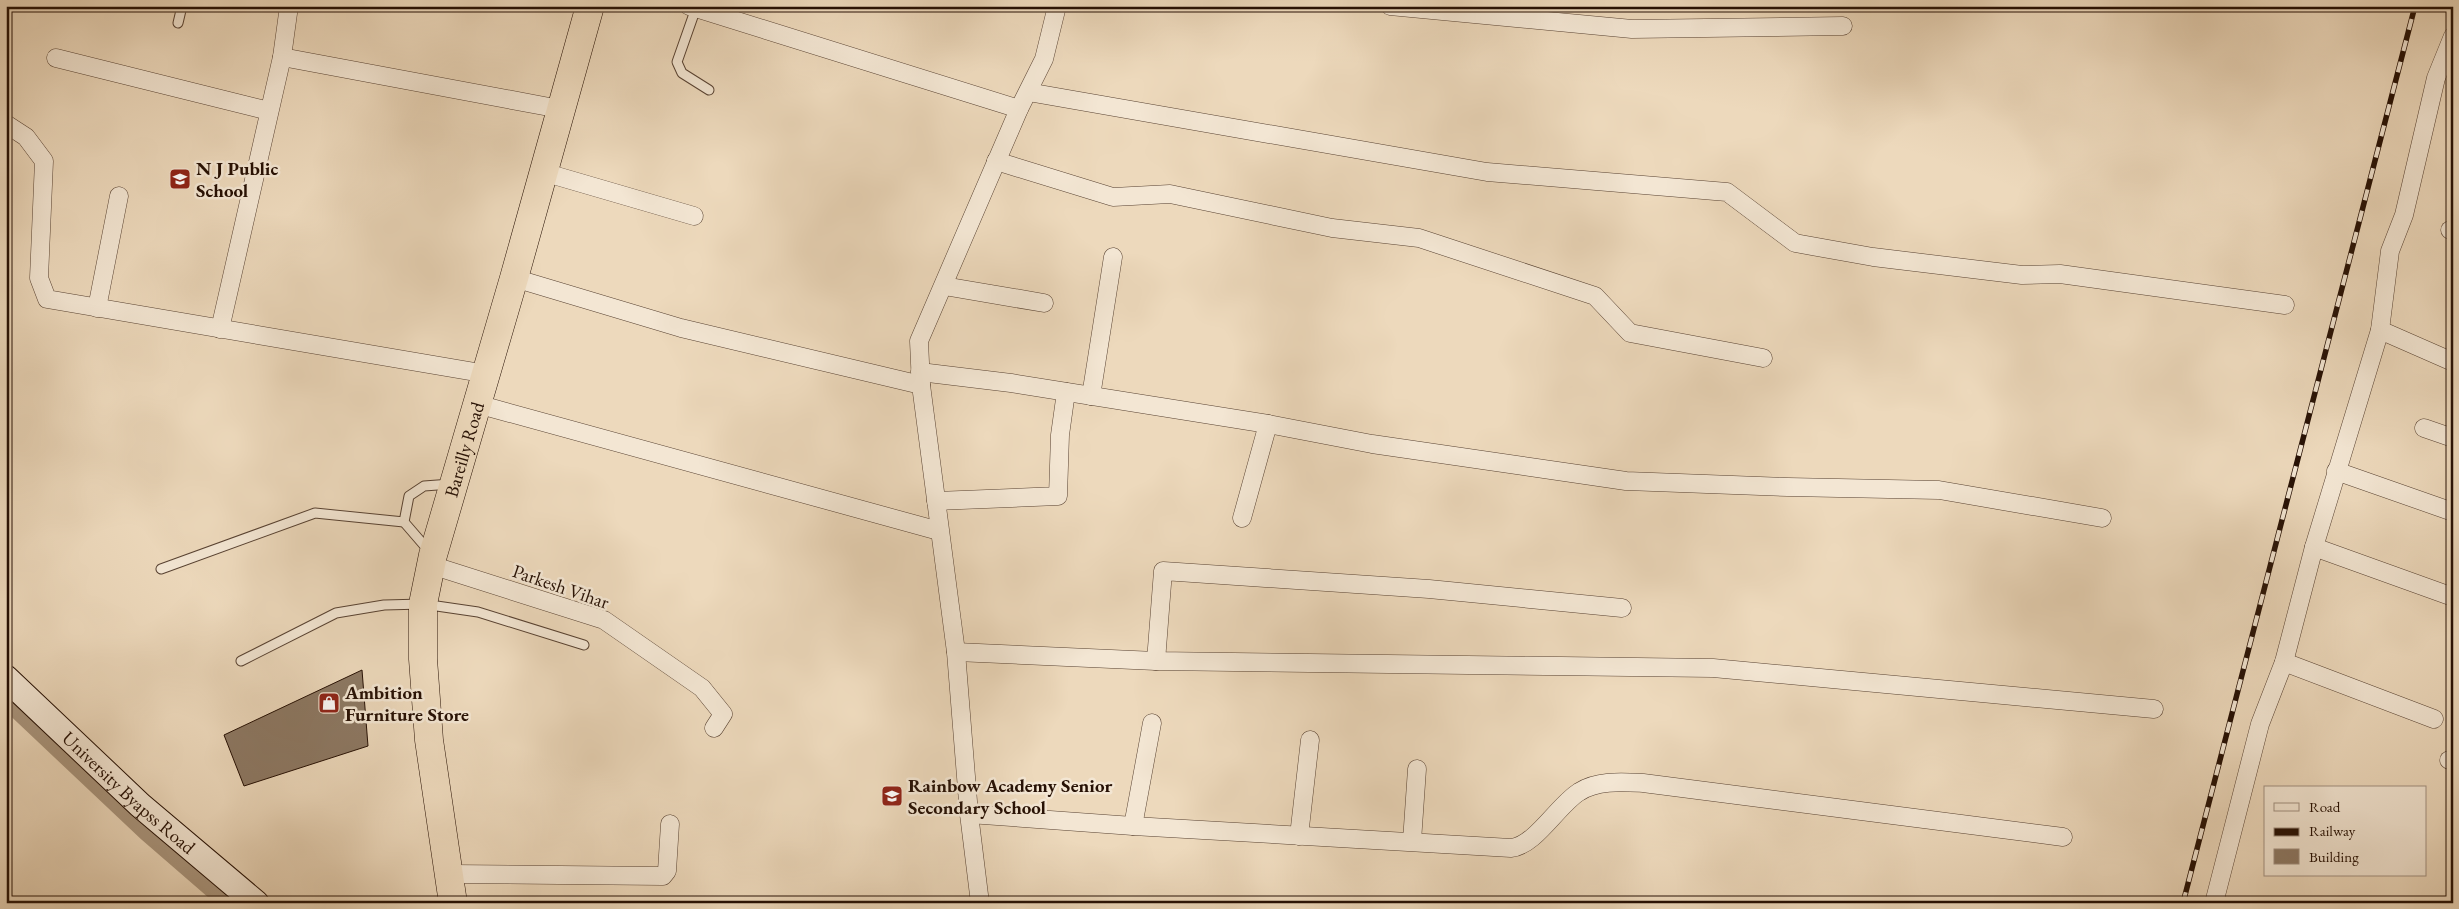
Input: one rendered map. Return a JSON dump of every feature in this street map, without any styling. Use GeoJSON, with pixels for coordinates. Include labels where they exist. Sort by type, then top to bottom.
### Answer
{"type":"FeatureCollection","features":[{"type":"Feature","properties":{"kind":"highway","name":"Bareilly Road"},"geometry":{"type":"LineString","coordinates":[[453,903],[429,740],[423,659],[423,604],[432,560],[487,374],[590,6]]}},
{"type":"Feature","properties":{"kind":"main road","name":"University Byapss Road"},"geometry":{"type":"LineString","coordinates":[[6,678],[140,805],[256,903]]}},
{"type":"Feature","properties":{"kind":"street"},"geometry":{"type":"LineString","coordinates":[[220,329],[282,57],[289,6]]}},
{"type":"Feature","properties":{"kind":"street"},"geometry":{"type":"LineString","coordinates":[[980,903],[969,814],[956,652],[920,378],[919,340],[944,286],[996,161],[1044,59],[1057,6]]}},
{"type":"Feature","properties":{"kind":"street"},"geometry":{"type":"LineString","coordinates":[[1390,6],[1632,29],[1842,26]]}},
{"type":"Feature","properties":{"kind":"street"},"geometry":{"type":"LineString","coordinates":[[693,7],[1019,110]]}},
{"type":"Feature","properties":{"kind":"street"},"geometry":{"type":"LineString","coordinates":[[2214,903],[2260,724],[2284,662],[2314,547],[2380,330],[2390,251],[2404,215],[2436,78],[2453,36]]}},
{"type":"Feature","properties":{"kind":"street"},"geometry":{"type":"LineString","coordinates":[[282,57],[560,109]]}},
{"type":"Feature","properties":{"kind":"street"},"geometry":{"type":"LineString","coordinates":[[56,58],[269,111]]}},
{"type":"Feature","properties":{"kind":"street"},"geometry":{"type":"LineString","coordinates":[[1028,92],[1487,172],[1727,192],[1795,243],[1873,257],[2022,275],[2060,274],[2285,305]]}},
{"type":"Feature","properties":{"kind":"street"},"geometry":{"type":"LineString","coordinates":[[6,124],[26,137],[44,161],[39,278],[47,299],[487,374]]}},
{"type":"Feature","properties":{"kind":"street"},"geometry":{"type":"LineString","coordinates":[[996,161],[1113,197],[1170,194],[1332,228],[1419,238],[1595,296],[1630,333],[1763,358]]}},
{"type":"Feature","properties":{"kind":"street"},"geometry":{"type":"LineString","coordinates":[[543,172],[694,216]]}},
{"type":"Feature","properties":{"kind":"street"},"geometry":{"type":"LineString","coordinates":[[97,308],[119,196]]}},
{"type":"Feature","properties":{"kind":"street"},"geometry":{"type":"LineString","coordinates":[[1091,396],[1112,257]]}},
{"type":"Feature","properties":{"kind":"street"},"geometry":{"type":"LineString","coordinates":[[514,278],[681,328],[920,378],[1066,392],[1268,424],[1372,444],[1642,482],[1700,482],[1788,487],[1939,490],[2102,518]]}},
{"type":"Feature","properties":{"kind":"street"},"geometry":{"type":"LineString","coordinates":[[944,286],[1044,303]]}},
{"type":"Feature","properties":{"kind":"street"},"geometry":{"type":"LineString","coordinates":[[2380,330],[2453,362]]}},
{"type":"Feature","properties":{"kind":"street"},"geometry":{"type":"LineString","coordinates":[[936,501],[1058,496],[1060,435],[1066,392]]}},
{"type":"Feature","properties":{"kind":"street"},"geometry":{"type":"LineString","coordinates":[[477,404],[939,531]]}},
{"type":"Feature","properties":{"kind":"street"},"geometry":{"type":"LineString","coordinates":[[1242,518],[1268,424]]}},
{"type":"Feature","properties":{"kind":"street"},"geometry":{"type":"LineString","coordinates":[[2424,428],[2453,438]]}},
{"type":"Feature","properties":{"kind":"street"},"geometry":{"type":"LineString","coordinates":[[2336,471],[2453,512]]}},
{"type":"Feature","properties":{"kind":"street"},"geometry":{"type":"LineString","coordinates":[[2314,547],[2453,597]]}},
{"type":"Feature","properties":{"kind":"street","name":"Parkesh Vihar"},"geometry":{"type":"LineString","coordinates":[[432,560],[604,620],[702,688],[723,714],[714,728]]}},
{"type":"Feature","properties":{"kind":"street"},"geometry":{"type":"LineString","coordinates":[[1156,661],[1163,571],[1429,589],[1622,608]]}},
{"type":"Feature","properties":{"kind":"street"},"geometry":{"type":"LineString","coordinates":[[956,652],[1156,661],[1713,668],[2154,709]]}},
{"type":"Feature","properties":{"kind":"street"},"geometry":{"type":"LineString","coordinates":[[2284,662],[2434,719]]}},
{"type":"Feature","properties":{"kind":"street"},"geometry":{"type":"LineString","coordinates":[[1133,826],[1152,723]]}},
{"type":"Feature","properties":{"kind":"street"},"geometry":{"type":"LineString","coordinates":[[1299,836],[1310,740]]}},
{"type":"Feature","properties":{"kind":"street"},"geometry":{"type":"LineString","coordinates":[[1412,842],[1417,769]]}},
{"type":"Feature","properties":{"kind":"street"},"geometry":{"type":"LineString","coordinates":[[969,814],[1299,836],[1518,847],[1578,792],[1592,785],[1619,782],[1643,783],[2063,837]]}},
{"type":"Feature","properties":{"kind":"street"},"geometry":{"type":"LineString","coordinates":[[450,874],[663,876],[667,872],[670,824]]}},
{"type":"Feature","properties":{"kind":"lane"},"geometry":{"type":"LineString","coordinates":[[178,23],[182,6]]}},
{"type":"Feature","properties":{"kind":"lane"},"geometry":{"type":"LineString","coordinates":[[693,7],[677,62],[682,73],[709,90]]}},
{"type":"Feature","properties":{"kind":"lane"},"geometry":{"type":"LineString","coordinates":[[404,522],[410,496],[424,486],[454,484]]}},
{"type":"Feature","properties":{"kind":"lane"},"geometry":{"type":"LineString","coordinates":[[161,569],[315,514],[404,522],[432,560]]}},
{"type":"Feature","properties":{"kind":"lane"},"geometry":{"type":"LineString","coordinates":[[240,661],[336,613],[384,605],[423,604],[478,612],[584,645]]}},
{"type":"Feature","properties":{"kind":"building","name":"Ambition Furniture Store"},"geometry":{"type":"Polygon","coordinates":[[[362,670],[368,746],[244,786],[224,735],[362,670]]]}},
{"type":"Feature","properties":{"kind":"waterway"},"geometry":{"type":"LineString","coordinates":[[6,698],[148,832],[230,903]]}},
{"type":"Feature","properties":{"kind":"railway"},"geometry":{"type":"LineString","coordinates":[[2183,903],[2415,6]]}},
{"type":"Feature","properties":{"kind":"place","name":"N J Public School"},"geometry":{"type":"Point","coordinates":[180,179]}},
{"type":"Feature","properties":{"kind":"place","name":"Ambition Furniture Store"},"geometry":{"type":"Point","coordinates":[329,703]}},
{"type":"Feature","properties":{"kind":"place","name":"Rainbow Academy Senior Secondary School"},"geometry":{"type":"Point","coordinates":[892,796]}}]}
